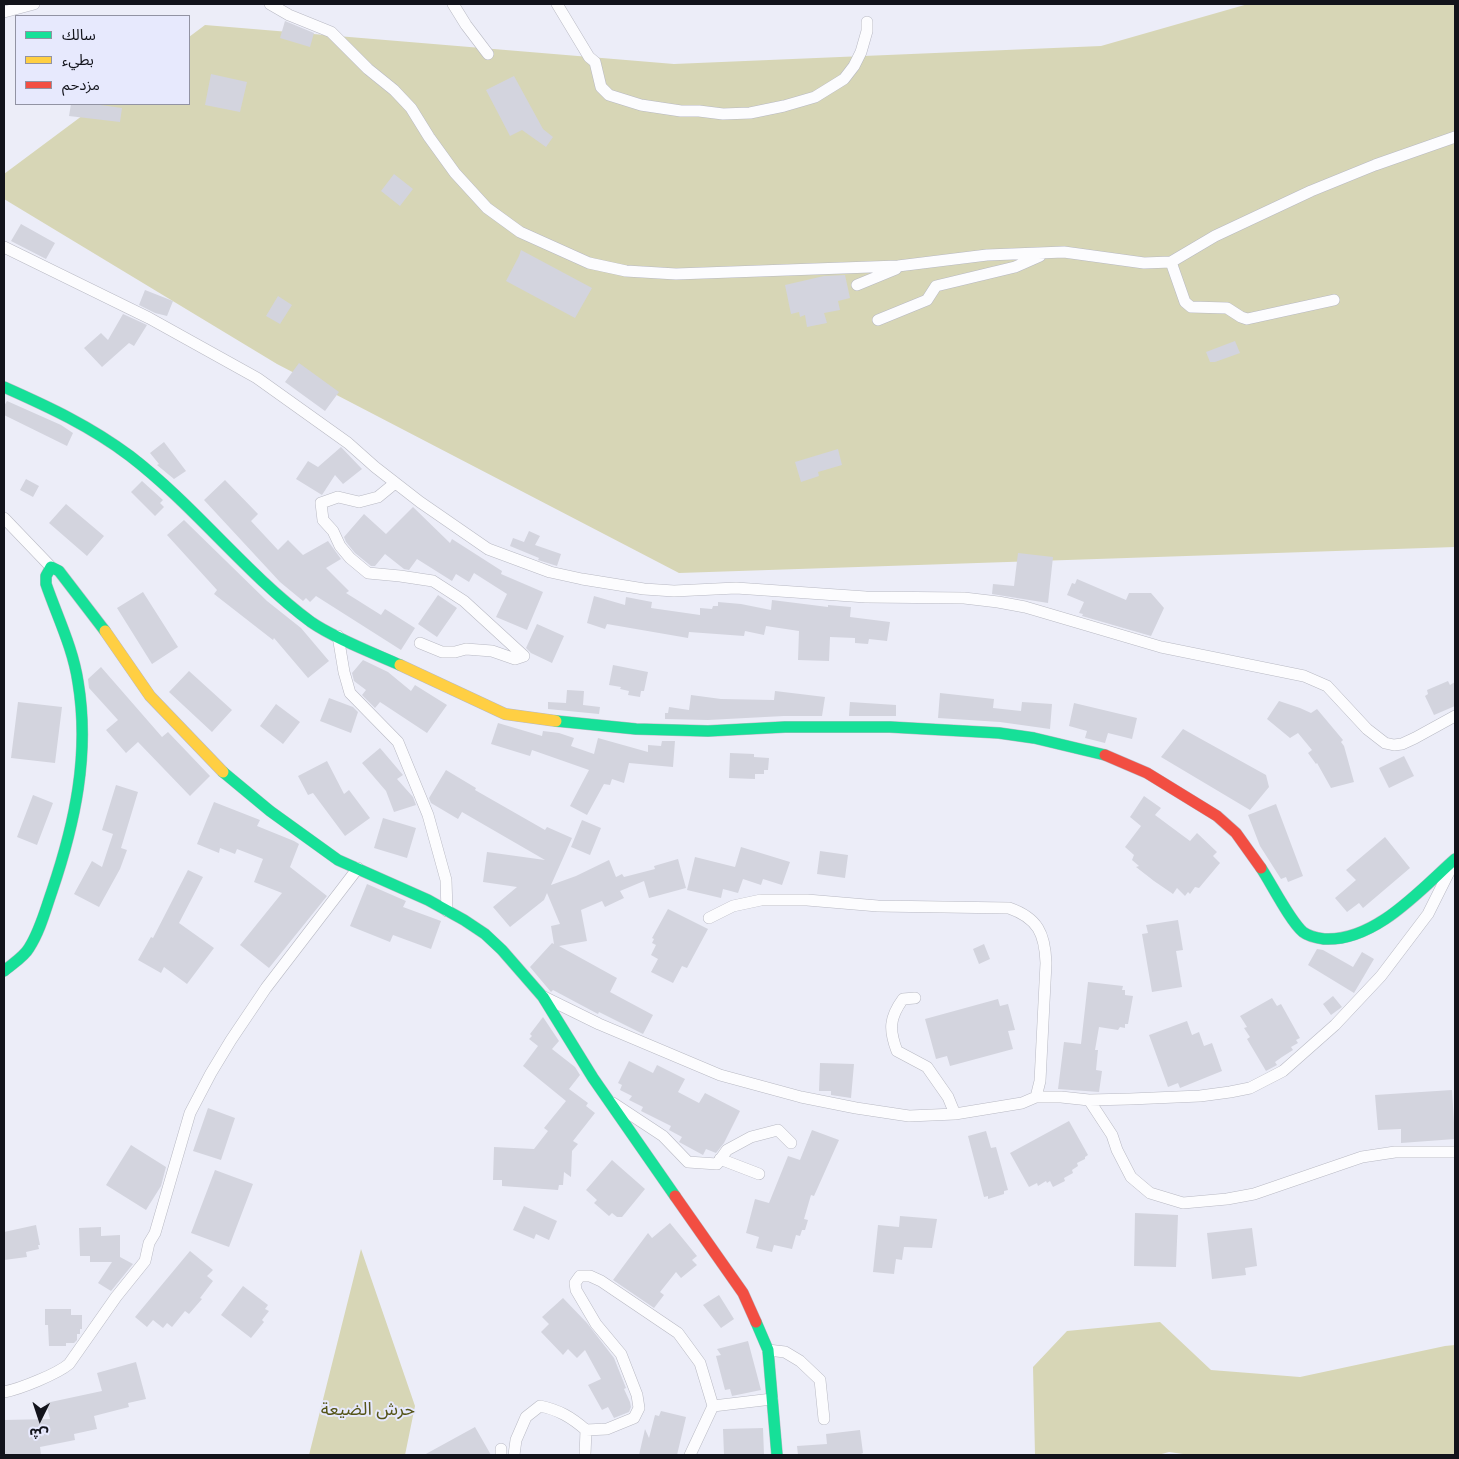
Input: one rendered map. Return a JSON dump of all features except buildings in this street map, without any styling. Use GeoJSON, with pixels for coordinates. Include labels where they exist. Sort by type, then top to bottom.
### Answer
{"type":"FeatureCollection","features":[{"type":"Feature","properties":{"kind":"main road"},"geometry":{"type":"LineString","coordinates":[[4,387],[66,415],[106,439],[131,457],[165,486],[275,593],[313,623],[504,714],[531,719],[636,729],[708,730],[785,727],[890,727],[999,733],[1034,738],[1102,754],[1155,778],[1209,811],[1236,833],[1259,864],[1292,918],[1303,932],[1316,938],[1332,939],[1348,936],[1374,926],[1400,908],[1455,859]]}},
{"type":"Feature","properties":{"kind":"main road"},"geometry":{"type":"LineString","coordinates":[[4,971],[28,950],[38,932],[64,855],[74,816],[80,781],[82,700],[72,656],[46,584],[46,576],[50,568],[59,572],[82,599],[124,656],[150,696],[210,760],[270,811],[338,860],[448,910],[485,934],[502,950],[543,997],[608,1100],[743,1293],[768,1350],[776,1455]]}},
{"type":"Feature","properties":{"kind":"street"},"geometry":{"type":"LineString","coordinates":[[4,12],[34,4]]}},
{"type":"Feature","properties":{"kind":"street"},"geometry":{"type":"LineString","coordinates":[[270,4],[289,15],[331,32],[368,69],[394,90],[411,108],[455,173],[487,208],[520,232],[589,263],[626,271],[676,274],[904,265],[987,255],[1064,252],[1144,263],[1171,262],[1215,236],[1273,208],[1375,165],[1455,137]]}},
{"type":"Feature","properties":{"kind":"street"},"geometry":{"type":"LineString","coordinates":[[453,4],[488,54]]}},
{"type":"Feature","properties":{"kind":"street"},"geometry":{"type":"LineString","coordinates":[[557,4],[589,57],[595,62],[601,87],[609,95],[641,106],[681,112],[750,113],[815,97],[844,79],[854,66],[861,52],[867,31],[867,22]]}},
{"type":"Feature","properties":{"kind":"street"},"geometry":{"type":"LineString","coordinates":[[4,247],[149,318],[257,378],[340,437],[395,483],[488,549],[550,572],[574,578],[644,589],[736,588],[866,597],[964,598],[998,602],[1026,607],[1161,647],[1304,676],[1327,686],[1367,729],[1385,743],[1402,744],[1455,716]]}},
{"type":"Feature","properties":{"kind":"street"},"geometry":{"type":"LineString","coordinates":[[878,320],[927,300],[936,286],[1015,267],[1037,256],[1064,252]]}},
{"type":"Feature","properties":{"kind":"street"},"geometry":{"type":"LineString","coordinates":[[1171,262],[1185,302],[1191,308],[1228,308],[1247,319],[1334,300]]}},
{"type":"Feature","properties":{"kind":"street"},"geometry":{"type":"LineString","coordinates":[[857,285],[904,265]]}},
{"type":"Feature","properties":{"kind":"street"},"geometry":{"type":"LineString","coordinates":[[395,483],[378,497],[359,502],[338,497],[321,503],[323,520],[333,531],[340,546],[350,558],[368,573],[433,581],[464,601],[524,656],[515,659],[492,651],[466,649],[455,652],[442,652],[420,643]]}},
{"type":"Feature","properties":{"kind":"street"},"geometry":{"type":"LineString","coordinates":[[4,518],[50,568]]}},
{"type":"Feature","properties":{"kind":"street"},"geometry":{"type":"LineString","coordinates":[[338,636],[344,672],[350,693],[398,742],[428,815],[446,880],[448,910]]}},
{"type":"Feature","properties":{"kind":"street"},"geometry":{"type":"LineString","coordinates":[[543,997],[599,1024],[720,1074],[801,1097],[909,1116],[956,1114],[1022,1102],[1036,1097],[1089,1100],[1200,1096],[1230,1092],[1250,1088],[1284,1071],[1335,1025],[1381,976],[1428,914],[1455,859]]}},
{"type":"Feature","properties":{"kind":"street"},"geometry":{"type":"LineString","coordinates":[[4,1392],[62,1370],[69,1364],[116,1297],[145,1261],[190,1113],[203,1089],[231,1040],[266,988],[358,868]]}},
{"type":"Feature","properties":{"kind":"street"},"geometry":{"type":"LineString","coordinates":[[710,918],[733,906],[761,900],[807,900],[878,906],[1010,908],[1020,912],[1039,929],[1046,946],[1040,1081],[1036,1097]]}},
{"type":"Feature","properties":{"kind":"street"},"geometry":{"type":"LineString","coordinates":[[915,998],[903,999],[895,1010],[890,1034],[897,1051],[926,1067],[948,1097],[956,1114]]}},
{"type":"Feature","properties":{"kind":"street"},"geometry":{"type":"LineString","coordinates":[[608,1100],[663,1136],[688,1162],[717,1164],[727,1150],[750,1137],[778,1130],[791,1143]]}},
{"type":"Feature","properties":{"kind":"street"},"geometry":{"type":"LineString","coordinates":[[1089,1100],[1112,1136],[1131,1177],[1150,1193],[1183,1203],[1227,1199],[1254,1194],[1362,1157],[1395,1152],[1455,1152]]}},
{"type":"Feature","properties":{"kind":"street"},"geometry":{"type":"LineString","coordinates":[[720,1159],[759,1174]]}},
{"type":"Feature","properties":{"kind":"street"},"geometry":{"type":"LineString","coordinates":[[514,1455],[516,1440],[526,1417],[540,1406],[572,1417],[586,1430],[607,1429],[634,1418],[639,1408],[637,1395],[621,1354],[596,1324],[576,1290],[575,1283],[580,1276],[590,1276],[601,1281],[678,1333],[700,1363],[712,1406],[690,1455]]}},
{"type":"Feature","properties":{"kind":"street"},"geometry":{"type":"LineString","coordinates":[[768,1350],[785,1352],[800,1362],[820,1380],[824,1419]]}},
{"type":"Feature","properties":{"kind":"street"},"geometry":{"type":"LineString","coordinates":[[712,1406],[772,1399]]}},
{"type":"Feature","properties":{"kind":"street"},"geometry":{"type":"LineString","coordinates":[[585,1455],[586,1430]]}},
{"type":"Feature","properties":{"kind":"green space"},"geometry":{"type":"Polygon","coordinates":[[[1248,4],[1455,4],[1455,547],[679,573],[277,364],[4,199],[4,174],[97,105],[190,105],[190,36],[205,25],[674,64],[1101,46],[1248,4]]]}},
{"type":"Feature","properties":{"kind":"green space","name":"حرش الضيعة"},"geometry":{"type":"Polygon","coordinates":[[[361,1249],[415,1406],[405,1455],[309,1455],[361,1249]]]}},
{"type":"Feature","properties":{"kind":"green space"},"geometry":{"type":"Polygon","coordinates":[[[1160,1322],[1211,1370],[1300,1377],[1455,1345],[1455,1455],[1190,1455],[1169,1452],[1158,1455],[1035,1455],[1033,1367],[1067,1331],[1160,1322]]]}},
{"type":"Feature","properties":{"kind":"traffic: fast"},"geometry":{"type":"LineString","coordinates":[[4,387],[69,418],[115,445],[154,475],[264,582],[311,622],[342,639],[400,665]]}},
{"type":"Feature","properties":{"kind":"traffic: fast"},"geometry":{"type":"LineString","coordinates":[[4,971],[27,951],[39,928],[67,840],[78,788],[82,735],[78,682],[69,644],[46,584],[46,576],[51,567],[59,571],[105,631]]}},
{"type":"Feature","properties":{"kind":"traffic: fast"},"geometry":{"type":"LineString","coordinates":[[556,721],[636,729],[708,731],[785,727],[890,727],[999,733],[1034,738],[1105,755]]}},
{"type":"Feature","properties":{"kind":"traffic: fast"},"geometry":{"type":"LineString","coordinates":[[223,772],[270,811],[338,860],[428,900],[485,934],[502,950],[543,997],[593,1078],[675,1196]]}},
{"type":"Feature","properties":{"kind":"traffic: fast"},"geometry":{"type":"LineString","coordinates":[[1261,868],[1298,927],[1307,935],[1324,939],[1343,938],[1379,923],[1412,899],[1455,859]]}},
{"type":"Feature","properties":{"kind":"traffic: fast"},"geometry":{"type":"LineString","coordinates":[[756,1322],[768,1350],[777,1455]]}},
{"type":"Feature","properties":{"kind":"traffic: slow"},"geometry":{"type":"LineString","coordinates":[[105,631],[150,696],[223,772]]}},
{"type":"Feature","properties":{"kind":"traffic: slow"},"geometry":{"type":"LineString","coordinates":[[400,665],[505,714],[556,721]]}},
{"type":"Feature","properties":{"kind":"traffic: jam"},"geometry":{"type":"LineString","coordinates":[[1105,755],[1147,773],[1217,816],[1236,833],[1261,868]]}},
{"type":"Feature","properties":{"kind":"traffic: jam"},"geometry":{"type":"LineString","coordinates":[[675,1196],[743,1293],[756,1322]]}}]}
